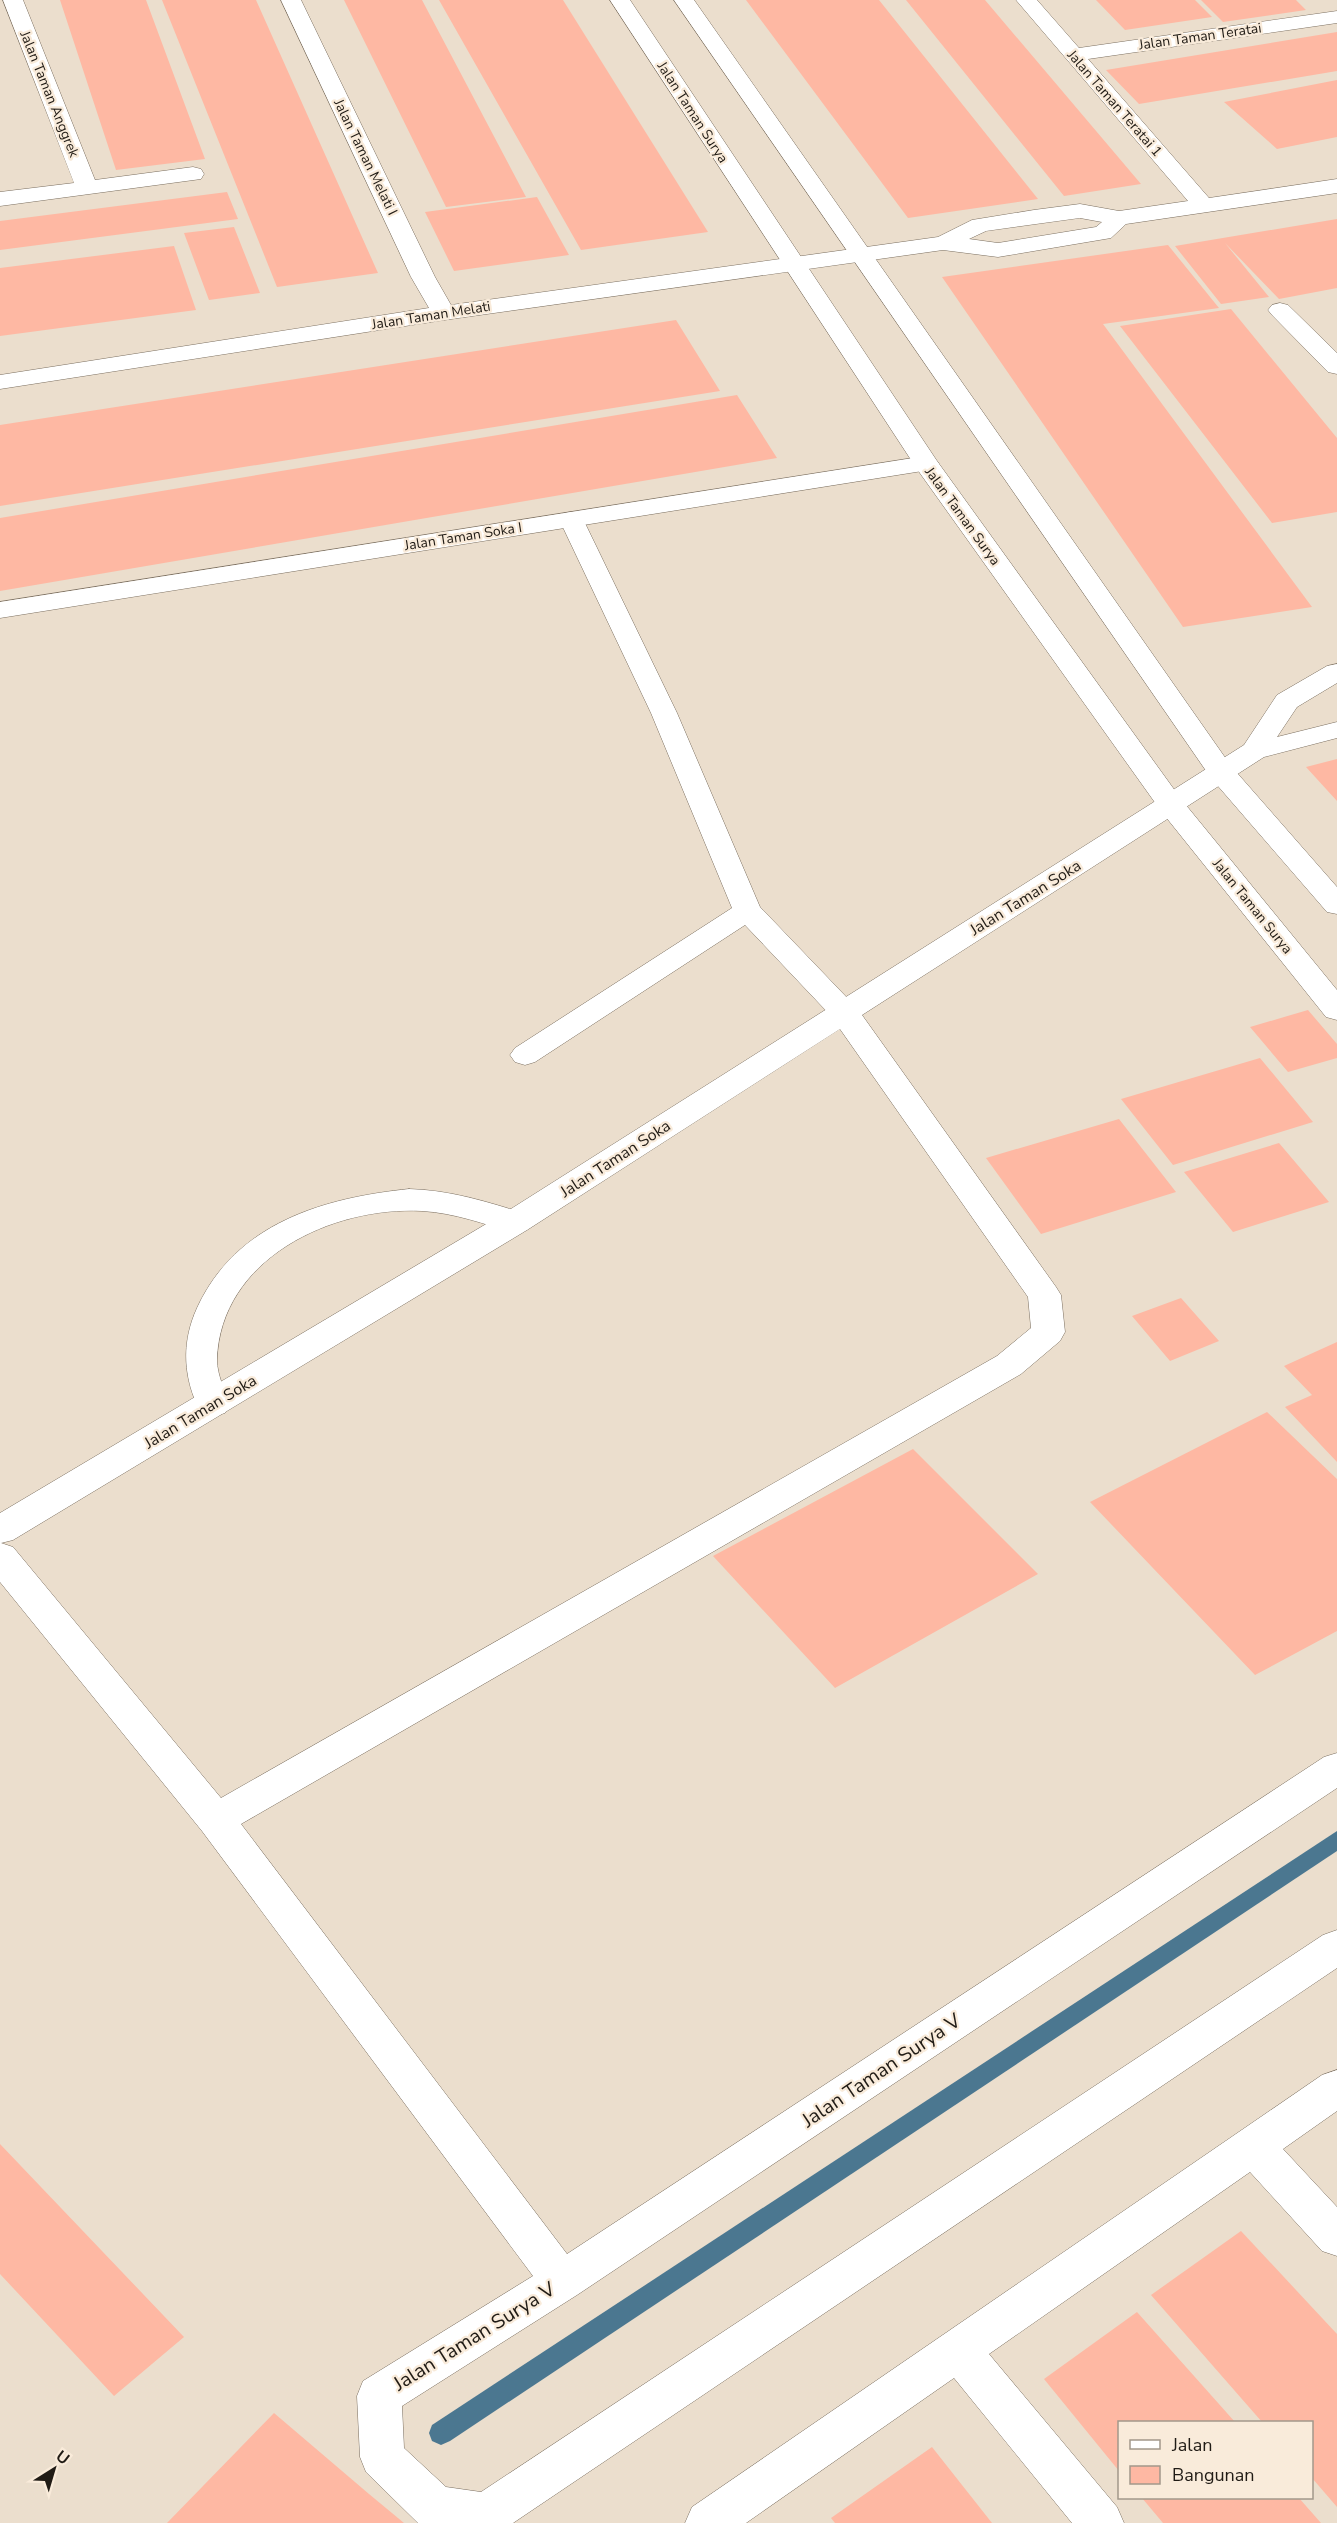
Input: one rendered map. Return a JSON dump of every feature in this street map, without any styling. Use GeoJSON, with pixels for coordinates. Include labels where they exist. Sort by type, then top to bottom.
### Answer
{"type":"FeatureCollection","features":[{"type":"Feature","properties":{"kind":"street","name":"Jalan Taman Anggrek"},"geometry":{"type":"LineString","coordinates":[[13,0],[87,187]]}},
{"type":"Feature","properties":{"kind":"street","name":"Jalan Taman Melati I"},"geometry":{"type":"LineString","coordinates":[[291,0],[423,277],[444,313]]}},
{"type":"Feature","properties":{"kind":"street","name":"Jalan Taman Surya"},"geometry":{"type":"LineString","coordinates":[[620,0],[926,464],[1171,804],[1337,1010]]}},
{"type":"Feature","properties":{"kind":"street"},"geometry":{"type":"LineString","coordinates":[[684,0],[863,254],[1221,772],[1337,905]]}},
{"type":"Feature","properties":{"kind":"street","name":"Jalan Taman Teratai 1"},"geometry":{"type":"LineString","coordinates":[[1026,0],[1204,206]]}},
{"type":"Feature","properties":{"kind":"street","name":"Jalan Taman Teratai"},"geometry":{"type":"LineString","coordinates":[[1308,0],[1332,18]]}},
{"type":"Feature","properties":{"kind":"street","name":"Jalan Taman Teratai"},"geometry":{"type":"LineString","coordinates":[[1072,55],[1332,18]]}},
{"type":"Feature","properties":{"kind":"street"},"geometry":{"type":"LineString","coordinates":[[0,199],[193,174]]}},
{"type":"Feature","properties":{"kind":"street"},"geometry":{"type":"LineString","coordinates":[[863,254],[943,243],[998,250],[1103,233],[1119,218],[1337,186]]}},
{"type":"Feature","properties":{"kind":"street","name":"Jalan Taman Melati"},"geometry":{"type":"LineString","coordinates":[[0,382],[444,313],[863,254]]}},
{"type":"Feature","properties":{"kind":"street"},"geometry":{"type":"LineString","coordinates":[[1280,310],[1337,367]]}},
{"type":"Feature","properties":{"kind":"street","name":"Jalan Taman Soka I"},"geometry":{"type":"LineString","coordinates":[[0,610],[926,464]]}},
{"type":"Feature","properties":{"kind":"street"},"geometry":{"type":"LineString","coordinates":[[1254,751],[1287,701],[1337,672]]}},
{"type":"Feature","properties":{"kind":"street"},"geometry":{"type":"LineString","coordinates":[[1254,751],[1337,730]]}},
{"type":"Feature","properties":{"kind":"street","name":"Jalan Taman Soka"},"geometry":{"type":"LineString","coordinates":[[0,1530],[515,1222],[1254,751]]}},
{"type":"Feature","properties":{"kind":"street"},"geometry":{"type":"LineString","coordinates":[[216,1820],[1009,1365],[1048,1332],[1044,1295],[843,1011]]}},
{"type":"Feature","properties":{"kind":"street"},"geometry":{"type":"LineString","coordinates":[[0,1557],[216,1820],[562,2281]]}},
{"type":"Feature","properties":{"kind":"street","name":"Jalan Taman Surya V"},"geometry":{"type":"LineString","coordinates":[[1337,1768],[562,2281],[379,2396],[382,2457],[435,2508],[486,2515],[1337,1947]]}},
{"type":"Feature","properties":{"kind":"street"},"geometry":{"type":"LineString","coordinates":[[708,2523],[1337,2088]]}},
{"type":"Feature","properties":{"kind":"street"},"geometry":{"type":"LineString","coordinates":[[1253,2146],[1337,2238]]}},
{"type":"Feature","properties":{"kind":"street"},"geometry":{"type":"LineString","coordinates":[[959,2350],[1101,2523]]}},
{"type":"Feature","properties":{"kind":"lane"},"geometry":{"type":"LineString","coordinates":[[571,519],[664,713],[747,911],[843,1011]]}},
{"type":"Feature","properties":{"kind":"lane"},"geometry":{"type":"LineString","coordinates":[[525,1055],[747,911]]}},
{"type":"Feature","properties":{"kind":"lane"},"geometry":{"type":"LineString","coordinates":[[213,1404],[201,1362],[205,1321],[225,1282],[260,1248],[304,1222],[356,1206],[400,1201],[465,1206],[515,1222]]}},
{"type":"Feature","properties":{"kind":"building"},"geometry":{"type":"Polygon","coordinates":[[[60,0],[146,0],[205,159],[116,170],[60,0]]]}},
{"type":"Feature","properties":{"kind":"building"},"geometry":{"type":"Polygon","coordinates":[[[162,0],[256,0],[378,273],[277,287],[162,0]]]}},
{"type":"Feature","properties":{"kind":"building"},"geometry":{"type":"Polygon","coordinates":[[[344,0],[422,0],[526,197],[446,207],[344,0]]]}},
{"type":"Feature","properties":{"kind":"building"},"geometry":{"type":"Polygon","coordinates":[[[439,0],[563,0],[708,232],[581,250],[439,0]]]}},
{"type":"Feature","properties":{"kind":"building"},"geometry":{"type":"Polygon","coordinates":[[[746,0],[879,0],[1038,199],[908,218],[746,0]]]}},
{"type":"Feature","properties":{"kind":"building"},"geometry":{"type":"Polygon","coordinates":[[[906,0],[985,0],[1141,184],[1064,196],[906,0]]]}},
{"type":"Feature","properties":{"kind":"building"},"geometry":{"type":"Polygon","coordinates":[[[1096,0],[1195,0],[1212,17],[1125,30],[1096,0]]]}},
{"type":"Feature","properties":{"kind":"building"},"geometry":{"type":"Polygon","coordinates":[[[1201,0],[1296,0],[1306,10],[1223,22],[1201,0]]]}},
{"type":"Feature","properties":{"kind":"building"},"geometry":{"type":"Polygon","coordinates":[[[1337,32],[1337,71],[1139,104],[1106,70],[1337,32]]]}},
{"type":"Feature","properties":{"kind":"building"},"geometry":{"type":"Polygon","coordinates":[[[1337,80],[1337,137],[1277,149],[1224,102],[1337,80]]]}},
{"type":"Feature","properties":{"kind":"building"},"geometry":{"type":"Polygon","coordinates":[[[227,192],[238,219],[0,250],[0,221],[227,192]]]}},
{"type":"Feature","properties":{"kind":"building"},"geometry":{"type":"Polygon","coordinates":[[[537,197],[569,255],[454,271],[425,212],[537,197]]]}},
{"type":"Feature","properties":{"kind":"building"},"geometry":{"type":"Polygon","coordinates":[[[1337,219],[1337,288],[1279,299],[1225,243],[1269,297],[1221,304],[1175,246],[1337,219]]]}},
{"type":"Feature","properties":{"kind":"building"},"geometry":{"type":"Polygon","coordinates":[[[234,227],[260,293],[209,300],[184,233],[234,227]]]}},
{"type":"Feature","properties":{"kind":"building"},"geometry":{"type":"Polygon","coordinates":[[[1168,245],[1219,308],[1103,324],[1312,607],[1183,627],[942,277],[1168,245]]]}},
{"type":"Feature","properties":{"kind":"building"},"geometry":{"type":"Polygon","coordinates":[[[174,246],[196,310],[0,336],[0,268],[174,246]]]}},
{"type":"Feature","properties":{"kind":"building"},"geometry":{"type":"Polygon","coordinates":[[[1231,309],[1337,438],[1337,512],[1272,523],[1120,326],[1231,309]]]}},
{"type":"Feature","properties":{"kind":"building"},"geometry":{"type":"Polygon","coordinates":[[[676,320],[720,391],[0,506],[0,425],[676,320]]]}},
{"type":"Feature","properties":{"kind":"building"},"geometry":{"type":"Polygon","coordinates":[[[737,395],[777,458],[0,591],[0,518],[737,395]]]}},
{"type":"Feature","properties":{"kind":"building"},"geometry":{"type":"Polygon","coordinates":[[[1337,759],[1337,801],[1306,767],[1337,759]]]}},
{"type":"Feature","properties":{"kind":"building"},"geometry":{"type":"Polygon","coordinates":[[[1308,1010],[1337,1044],[1337,1058],[1288,1072],[1250,1027],[1308,1010]]]}},
{"type":"Feature","properties":{"kind":"building"},"geometry":{"type":"Polygon","coordinates":[[[1260,1058],[1313,1122],[1173,1165],[1121,1099],[1260,1058]]]}},
{"type":"Feature","properties":{"kind":"building"},"geometry":{"type":"Polygon","coordinates":[[[1119,1119],[1176,1192],[1041,1234],[986,1158],[1119,1119]]]}},
{"type":"Feature","properties":{"kind":"building"},"geometry":{"type":"Polygon","coordinates":[[[1279,1143],[1329,1202],[1233,1232],[1184,1172],[1279,1143]]]}},
{"type":"Feature","properties":{"kind":"building"},"geometry":{"type":"Polygon","coordinates":[[[1181,1298],[1219,1341],[1170,1361],[1132,1316],[1181,1298]]]}},
{"type":"Feature","properties":{"kind":"building"},"geometry":{"type":"Polygon","coordinates":[[[1337,1342],[1337,1462],[1285,1407],[1312,1395],[1284,1366],[1337,1342]]]}},
{"type":"Feature","properties":{"kind":"building"},"geometry":{"type":"Polygon","coordinates":[[[1267,1412],[1337,1479],[1337,1631],[1255,1675],[1090,1502],[1267,1412]]]}},
{"type":"Feature","properties":{"kind":"building"},"geometry":{"type":"Polygon","coordinates":[[[913,1449],[1038,1574],[835,1688],[713,1556],[913,1449]]]}},
{"type":"Feature","properties":{"kind":"building"},"geometry":{"type":"Polygon","coordinates":[[[0,2144],[184,2337],[114,2396],[0,2274],[0,2144]]]}},
{"type":"Feature","properties":{"kind":"building"},"geometry":{"type":"Polygon","coordinates":[[[1241,2231],[1337,2334],[1337,2507],[1313,2479],[1313,2421],[1261,2421],[1151,2295],[1241,2231]]]}},
{"type":"Feature","properties":{"kind":"building"},"geometry":{"type":"Polygon","coordinates":[[[1137,2312],[1234,2421],[1118,2421],[1118,2470],[1044,2379],[1137,2312]]]}},
{"type":"Feature","properties":{"kind":"building"},"geometry":{"type":"Polygon","coordinates":[[[274,2413],[369,2494],[404,2523],[167,2523],[274,2413]]]}},
{"type":"Feature","properties":{"kind":"building"},"geometry":{"type":"Polygon","coordinates":[[[932,2447],[992,2523],[835,2523],[831,2518],[932,2447]]]}},
{"type":"Feature","properties":{"kind":"building"},"geometry":{"type":"Polygon","coordinates":[[[1143,2499],[1300,2499],[1321,2523],[1163,2523],[1143,2499]]]}},
{"type":"Feature","properties":{"kind":"waterway"},"geometry":{"type":"LineString","coordinates":[[441,2433],[1337,1840]]}}]}
